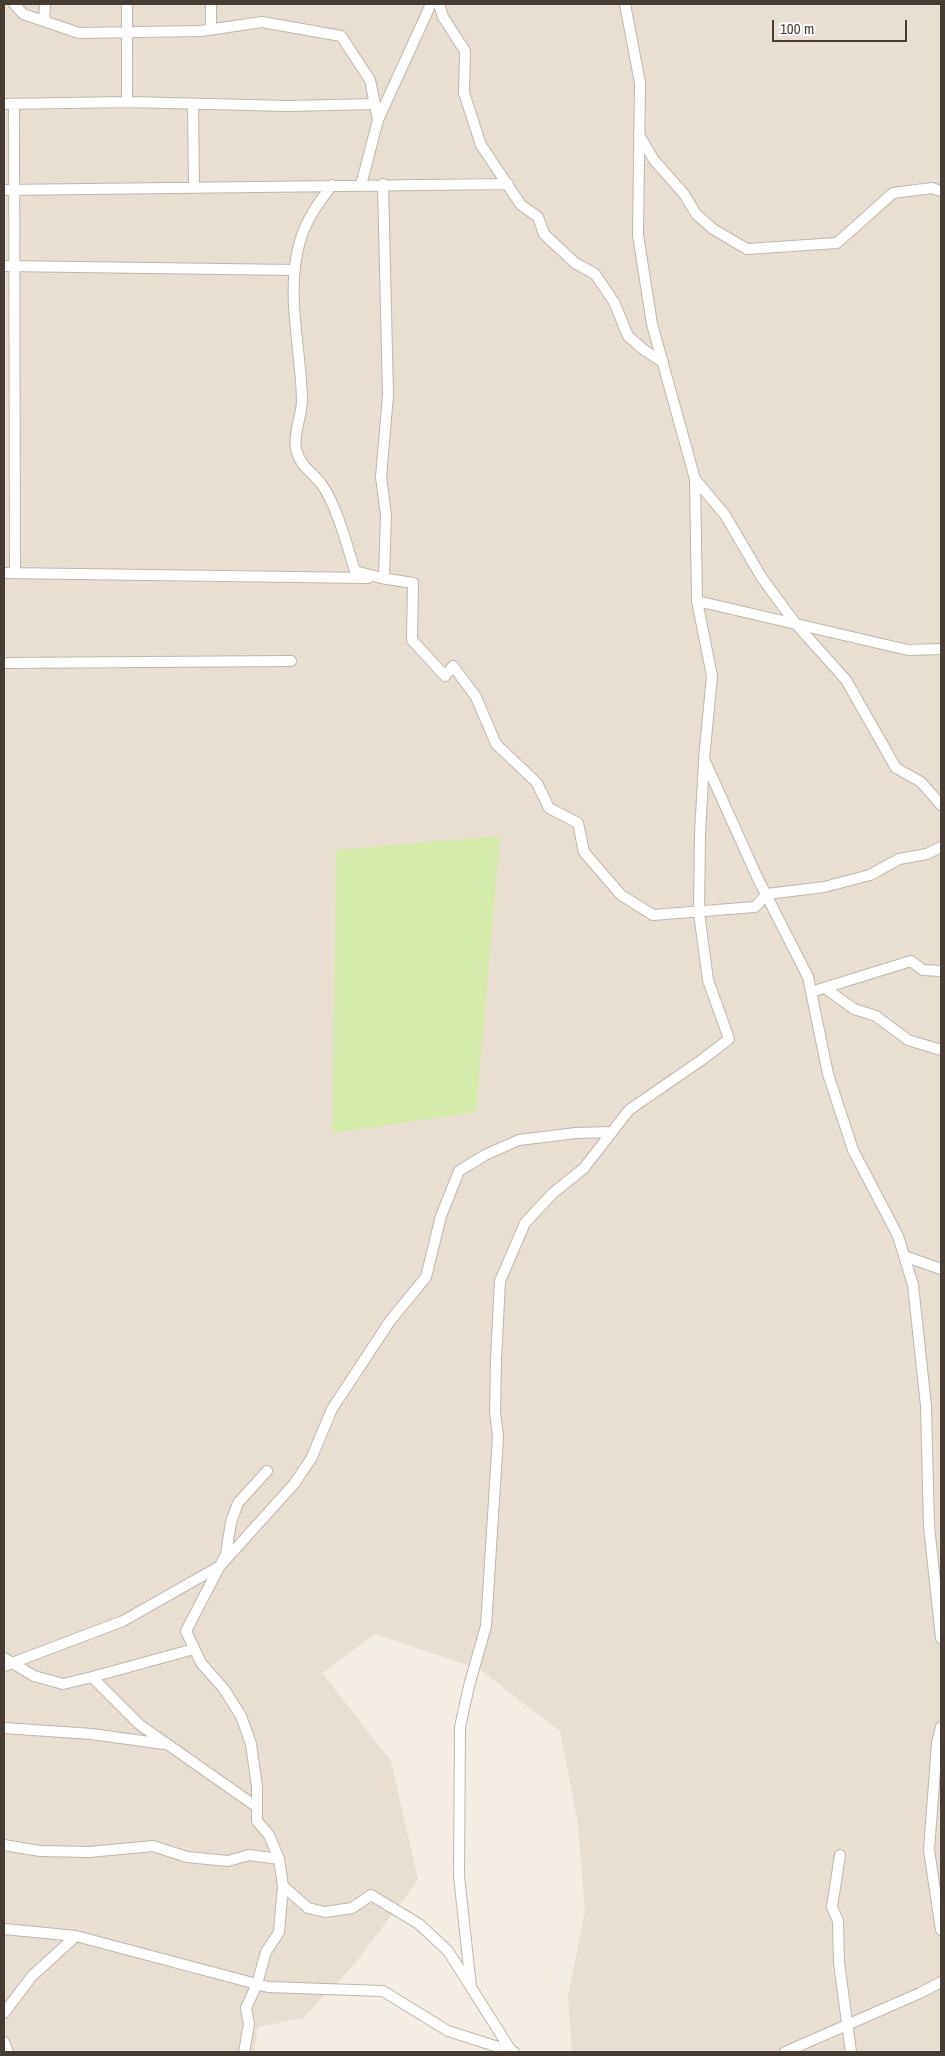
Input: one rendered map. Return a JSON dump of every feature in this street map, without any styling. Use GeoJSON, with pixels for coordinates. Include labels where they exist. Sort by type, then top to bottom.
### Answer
{"type":"FeatureCollection","features":[{"type":"Feature","properties":{"kind":"street"},"geometry":{"type":"LineString","coordinates":[[14,4],[23,14],[80,33],[211,29],[262,22],[341,36],[370,80],[378,120]]}},
{"type":"Feature","properties":{"kind":"street"},"geometry":{"type":"LineString","coordinates":[[44,4],[44,21]]}},
{"type":"Feature","properties":{"kind":"street"},"geometry":{"type":"LineString","coordinates":[[126,102],[127,4]]}},
{"type":"Feature","properties":{"kind":"street"},"geometry":{"type":"LineString","coordinates":[[211,4],[211,29]]}},
{"type":"Feature","properties":{"kind":"street"},"geometry":{"type":"LineString","coordinates":[[361,185],[378,120],[431,4]]}},
{"type":"Feature","properties":{"kind":"street"},"geometry":{"type":"LineString","coordinates":[[439,4],[443,16],[465,50],[464,94],[481,145],[522,205],[538,217],[544,234],[575,263],[596,274],[614,302],[628,336],[644,350],[663,362]]}},
{"type":"Feature","properties":{"kind":"street"},"geometry":{"type":"LineString","coordinates":[[471,1987],[458,1876],[460,1728],[469,1686],[486,1626],[498,1437],[495,1395],[500,1281],[525,1223],[552,1194],[584,1168],[610,1132],[629,1110],[695,1065],[728,1039],[708,980],[699,913],[700,833],[704,759],[712,676],[697,600],[695,479],[652,324],[638,235],[640,83],[625,4]]}},
{"type":"Feature","properties":{"kind":"street"},"geometry":{"type":"LineString","coordinates":[[15,573],[9,266],[9,104],[126,102],[288,106],[375,104]]}},
{"type":"Feature","properties":{"kind":"street"},"geometry":{"type":"LineString","coordinates":[[193,104],[194,187]]}},
{"type":"Feature","properties":{"kind":"street"},"geometry":{"type":"LineString","coordinates":[[639,134],[654,160],[684,194],[696,214],[713,229],[747,249],[837,243],[893,192],[932,188],[941,191]]}},
{"type":"Feature","properties":{"kind":"street"},"geometry":{"type":"LineString","coordinates":[[9,190],[383,184],[508,184]]}},
{"type":"Feature","properties":{"kind":"street"},"geometry":{"type":"LineString","coordinates":[[382,578],[386,515],[381,477],[388,395],[383,184]]}},
{"type":"Feature","properties":{"kind":"street"},"geometry":{"type":"LineString","coordinates":[[332,185],[309,218],[300,240],[294,270],[295,324],[302,401],[296,448],[304,468],[322,485],[336,516],[355,571],[413,583],[412,640],[445,676],[452,666],[476,697],[496,744],[537,783],[549,808],[578,822],[584,852],[621,895],[653,915],[699,913],[755,907],[767,894],[824,887],[870,875],[899,859],[927,854],[941,847]]}},
{"type":"Feature","properties":{"kind":"street"},"geometry":{"type":"LineString","coordinates":[[9,266],[294,270]]}},
{"type":"Feature","properties":{"kind":"street"},"geometry":{"type":"LineString","coordinates":[[695,479],[725,515],[762,578],[795,623],[846,680],[896,768],[921,782],[941,805]]}},
{"type":"Feature","properties":{"kind":"street"},"geometry":{"type":"LineString","coordinates":[[4,574],[420,577]]}},
{"type":"Feature","properties":{"kind":"street"},"geometry":{"type":"LineString","coordinates":[[697,600],[908,650],[941,649]]}},
{"type":"Feature","properties":{"kind":"street"},"geometry":{"type":"LineString","coordinates":[[4,663],[291,661]]}},
{"type":"Feature","properties":{"kind":"street"},"geometry":{"type":"LineString","coordinates":[[704,759],[808,977],[828,1074],[853,1150],[898,1236],[913,1285],[926,1406],[929,1526],[941,1638]]}},
{"type":"Feature","properties":{"kind":"street"},"geometry":{"type":"LineString","coordinates":[[811,992],[911,961],[923,970],[941,971]]}},
{"type":"Feature","properties":{"kind":"street"},"geometry":{"type":"LineString","coordinates":[[825,988],[854,1009],[876,1016],[908,1040],[941,1050]]}},
{"type":"Feature","properties":{"kind":"street"},"geometry":{"type":"LineString","coordinates":[[7,1662],[123,1620],[220,1566],[294,1484],[311,1459],[332,1409],[390,1321],[426,1277],[441,1216],[459,1170],[484,1155],[520,1140],[576,1133],[610,1132]]}},
{"type":"Feature","properties":{"kind":"street"},"geometry":{"type":"LineString","coordinates":[[904,1256],[941,1269]]}},
{"type":"Feature","properties":{"kind":"street"},"geometry":{"type":"LineString","coordinates":[[244,2052],[249,2024],[246,2008],[257,1984],[266,1952],[279,1932],[283,1886],[279,1859],[269,1835],[257,1821],[251,1744],[241,1716],[224,1689],[200,1663],[186,1631],[226,1554],[231,1522],[238,1503],[267,1471]]}},
{"type":"Feature","properties":{"kind":"street"},"geometry":{"type":"LineString","coordinates":[[7,1662],[34,1676],[63,1684],[194,1650]]}},
{"type":"Feature","properties":{"kind":"street"},"geometry":{"type":"LineString","coordinates":[[92,1677],[140,1725],[257,1808]]}},
{"type":"Feature","properties":{"kind":"street"},"geometry":{"type":"LineString","coordinates":[[941,1727],[937,1743],[929,1850],[941,1930]]}},
{"type":"Feature","properties":{"kind":"street"},"geometry":{"type":"LineString","coordinates":[[4,1728],[92,1734],[165,1744]]}},
{"type":"Feature","properties":{"kind":"street"},"geometry":{"type":"LineString","coordinates":[[4,1845],[40,1851],[89,1852],[153,1846],[187,1857],[228,1861],[249,1855],[279,1859]]}},
{"type":"Feature","properties":{"kind":"street"},"geometry":{"type":"LineString","coordinates":[[840,1855],[832,1907],[838,1921],[839,1963],[851,2052]]}},
{"type":"Feature","properties":{"kind":"street"},"geometry":{"type":"LineString","coordinates":[[283,1886],[308,1908],[325,1912],[352,1908],[371,1895],[418,1924],[448,1951],[513,2052]]}},
{"type":"Feature","properties":{"kind":"street"},"geometry":{"type":"LineString","coordinates":[[4,1929],[76,1936],[257,1984],[292,1989],[382,1992],[448,2031],[513,2052]]}},
{"type":"Feature","properties":{"kind":"street"},"geometry":{"type":"LineString","coordinates":[[4,2013],[32,1976],[76,1936]]}},
{"type":"Feature","properties":{"kind":"street"},"geometry":{"type":"LineString","coordinates":[[785,2052],[941,1982]]}},
{"type":"Feature","properties":{"kind":"street"},"geometry":{"type":"LineString","coordinates":[[4,2042],[8,2052]]}},
{"type":"Feature","properties":{"kind":"shaded area"},"geometry":{"type":"Polygon","coordinates":[[[4,4],[941,4],[941,2052],[572,2052],[568,1997],[585,1911],[578,1824],[560,1731],[479,1669],[375,1634],[322,1673],[391,1761],[418,1880],[353,1966],[303,2018],[258,2027],[254,2052],[4,2052],[4,4]]]}},
{"type":"Feature","properties":{"kind":"green space"},"geometry":{"type":"Polygon","coordinates":[[[500,836],[476,1112],[333,1133],[336,850],[500,836]]]}}]}
